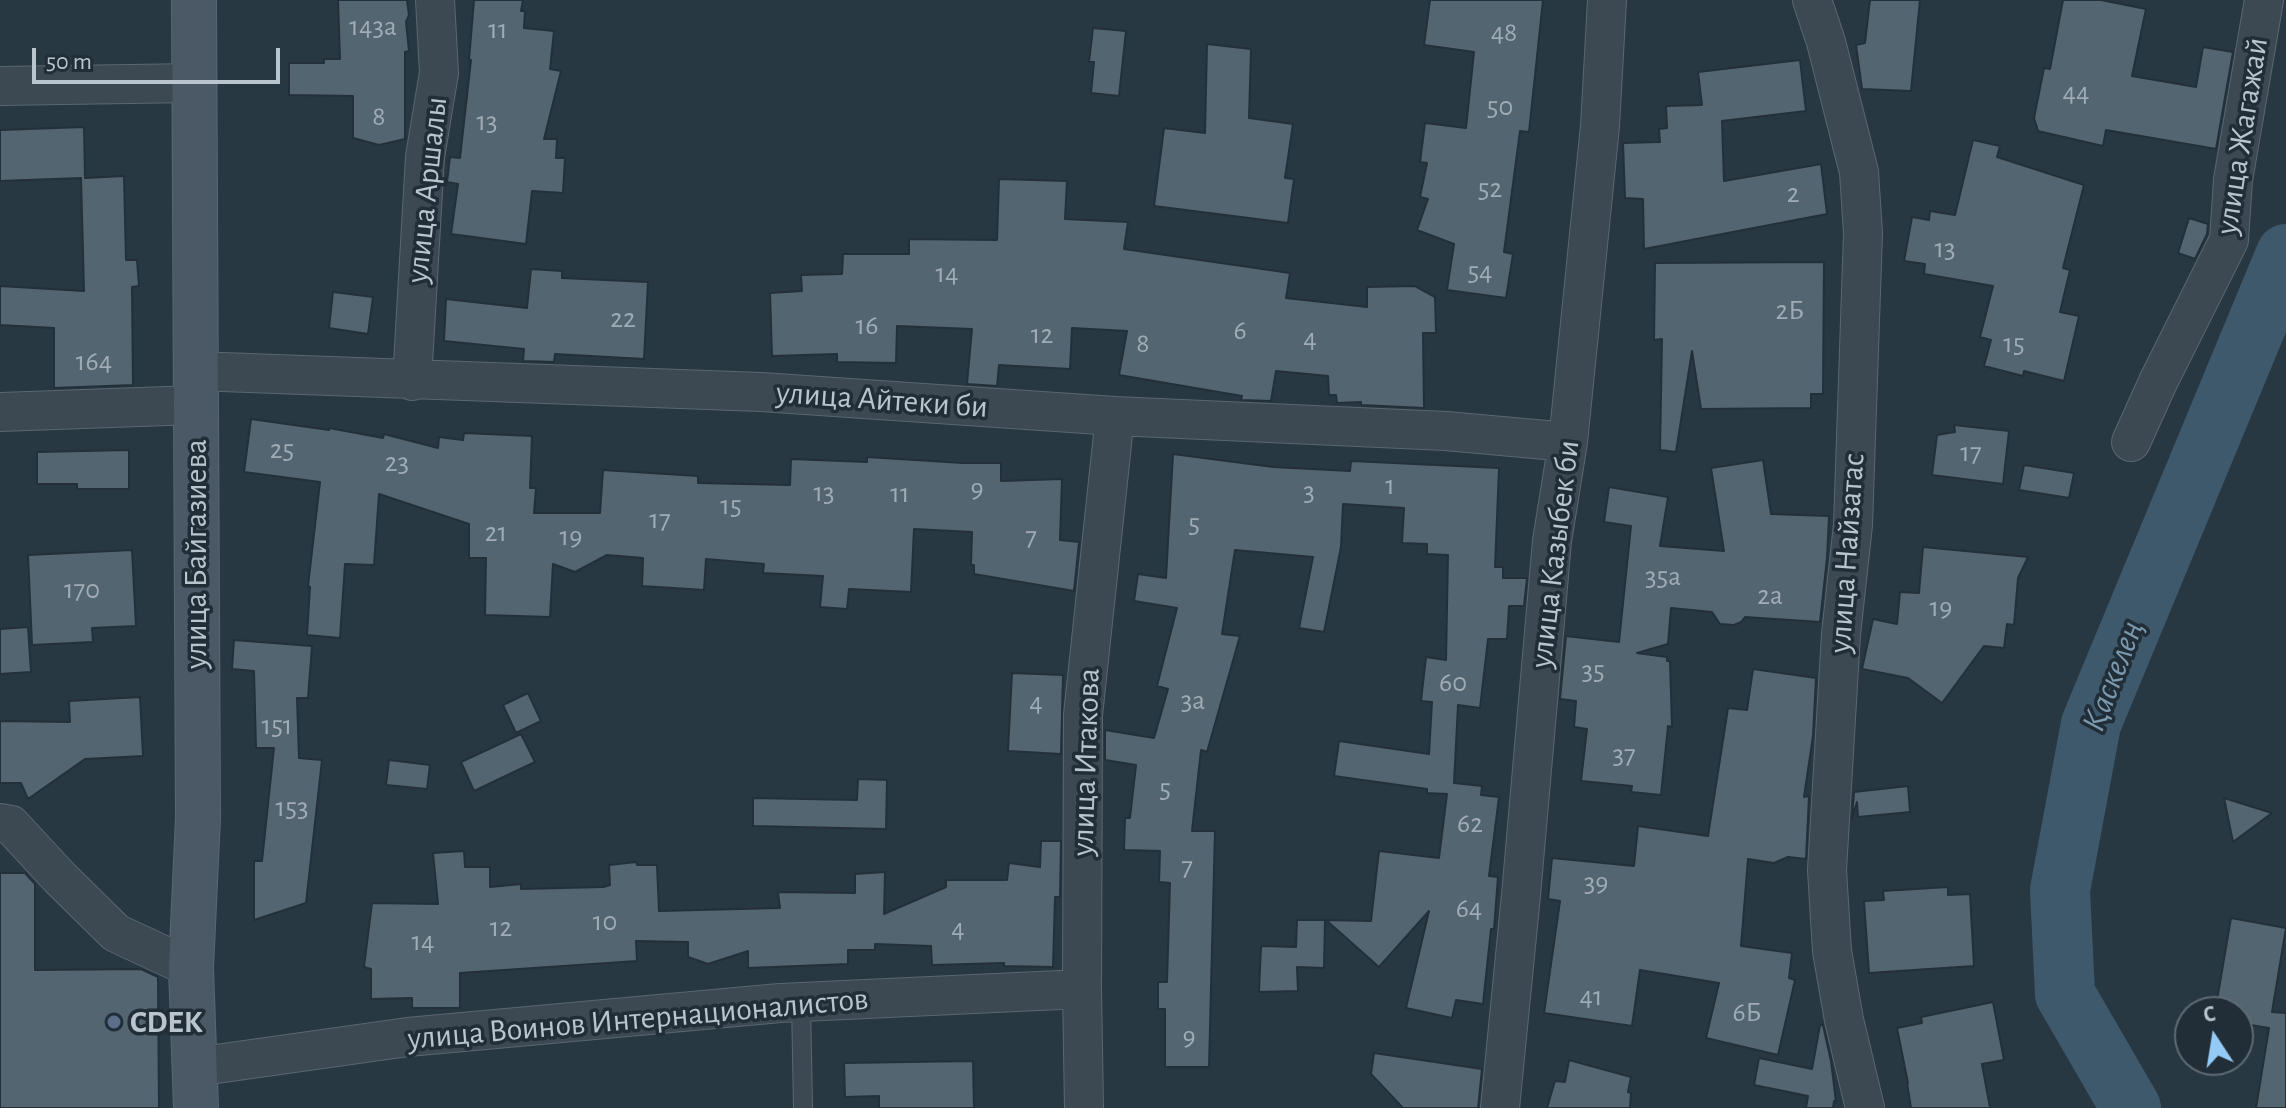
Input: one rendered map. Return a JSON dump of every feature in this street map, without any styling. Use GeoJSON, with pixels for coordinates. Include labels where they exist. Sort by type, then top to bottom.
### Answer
{"type":"FeatureCollection","features":[{"type":"Feature","properties":{"kind":"main road","name":"улица Байгазиева"},"geometry":{"type":"LineString","coordinates":[[194,0],[198,818],[191,968],[195,1087]]}},
{"type":"Feature","properties":{"kind":"street","name":"улица Аршалы"},"geometry":{"type":"LineString","coordinates":[[412,381],[425,157],[439,73],[435,0]]}},
{"type":"Feature","properties":{"kind":"street","name":"улица Казыбек би"},"geometry":{"type":"LineString","coordinates":[[1500,1108],[1552,541],[1568,442],[1600,126],[1607,0]]}},
{"type":"Feature","properties":{"kind":"street","name":"улица Найзатас"},"geometry":{"type":"LineString","coordinates":[[1812,0],[1826,42],[1859,172],[1863,233],[1853,525],[1841,634],[1827,870],[1832,951],[1844,1020],[1865,1108]]}},
{"type":"Feature","properties":{"kind":"street","name":"улица Жагажай"},"geometry":{"type":"LineString","coordinates":[[2131,442],[2229,240],[2233,180],[2264,0]]}},
{"type":"Feature","properties":{"kind":"street"},"geometry":{"type":"LineString","coordinates":[[0,86],[194,83]]}},
{"type":"Feature","properties":{"kind":"street","name":"улица Айтеки би"},"geometry":{"type":"LineString","coordinates":[[0,412],[195,388],[412,381],[761,392],[1115,416],[1446,431],[1568,442]]}},
{"type":"Feature","properties":{"kind":"street","name":"улица Итакова"},"geometry":{"type":"LineString","coordinates":[[1084,1108],[1083,715],[1115,416]]}},
{"type":"Feature","properties":{"kind":"street"},"geometry":{"type":"LineString","coordinates":[[0,823],[11,825],[116,933],[191,968]]}},
{"type":"Feature","properties":{"kind":"street","name":"улица Воинов Интернационалистов"},"geometry":{"type":"LineString","coordinates":[[195,1087],[408,1037],[801,1002],[1082,989]]}},
{"type":"Feature","properties":{"kind":"lane"},"geometry":{"type":"LineString","coordinates":[[801,1002],[803,1108]]}},
{"type":"Feature","properties":{"kind":"building"},"geometry":{"type":"Polygon","coordinates":[[[338,0],[407,0],[409,51],[405,52],[405,139],[379,145],[353,138],[353,96],[289,95],[289,63],[324,63],[324,59],[340,59],[338,0]]]}},
{"type":"Feature","properties":{"kind":"building"},"geometry":{"type":"Polygon","coordinates":[[[474,0],[523,0],[524,28],[554,31],[550,69],[561,71],[544,139],[557,139],[556,158],[565,158],[563,193],[532,191],[526,244],[451,234],[458,184],[447,182],[450,157],[460,158],[474,0]]]}},
{"type":"Feature","properties":{"kind":"building"},"geometry":{"type":"Polygon","coordinates":[[[1430,0],[1543,0],[1529,132],[1520,131],[1504,252],[1513,254],[1506,298],[1447,290],[1454,244],[1417,230],[1428,199],[1420,197],[1427,163],[1420,162],[1425,123],[1466,128],[1474,52],[1424,45],[1430,0]]]}},
{"type":"Feature","properties":{"kind":"building"},"geometry":{"type":"Polygon","coordinates":[[[1870,0],[1920,0],[1911,91],[1862,89],[1856,45],[1865,43],[1870,0]]]}},
{"type":"Feature","properties":{"kind":"building"},"geometry":{"type":"Polygon","coordinates":[[[2063,0],[2101,0],[2146,9],[2132,76],[2196,87],[2203,47],[2233,52],[2216,149],[2106,130],[2103,146],[2038,131],[2034,118],[2044,68],[2050,69],[2063,0]]]}},
{"type":"Feature","properties":{"kind":"building"},"geometry":{"type":"Polygon","coordinates":[[[1093,28],[1126,31],[1119,96],[1091,93],[1094,62],[1089,62],[1093,28]]]}},
{"type":"Feature","properties":{"kind":"building"},"geometry":{"type":"Polygon","coordinates":[[[1207,44],[1251,49],[1249,118],[1293,124],[1285,178],[1294,179],[1288,223],[1154,206],[1164,128],[1205,133],[1207,44]]]}},
{"type":"Feature","properties":{"kind":"building"},"geometry":{"type":"Polygon","coordinates":[[[1800,60],[1806,111],[1722,121],[1724,181],[1821,164],[1827,214],[1644,249],[1643,199],[1625,198],[1623,143],[1660,142],[1659,129],[1667,128],[1666,106],[1702,105],[1698,72],[1800,60]]]}},
{"type":"Feature","properties":{"kind":"building"},"geometry":{"type":"Polygon","coordinates":[[[84,127],[85,178],[124,176],[126,260],[137,260],[139,286],[132,287],[133,385],[54,388],[54,328],[0,325],[0,286],[84,291],[81,178],[0,181],[0,130],[84,127]]]}},
{"type":"Feature","properties":{"kind":"building"},"geometry":{"type":"Polygon","coordinates":[[[1973,140],[2000,146],[1997,157],[2084,185],[2063,268],[2070,270],[2060,312],[2079,316],[2064,381],[2024,371],[2023,376],[1984,366],[1991,340],[1980,337],[1993,286],[1924,274],[1925,264],[1904,261],[1912,217],[1929,220],[1930,211],[1955,215],[1973,140]]]}},
{"type":"Feature","properties":{"kind":"building"},"geometry":{"type":"Polygon","coordinates":[[[999,179],[1067,181],[1065,219],[1128,222],[1124,249],[1290,273],[1286,298],[1367,307],[1367,287],[1415,286],[1435,297],[1436,333],[1423,333],[1424,408],[1337,403],[1336,395],[1329,395],[1328,376],[1276,371],[1271,401],[1241,400],[1242,396],[1119,375],[1127,331],[1072,328],[1070,369],[999,365],[997,386],[967,384],[972,329],[897,326],[896,363],[837,362],[837,354],[772,356],[770,293],[802,291],[801,275],[842,274],[843,254],[909,254],[909,239],[997,240],[999,179]]]}},
{"type":"Feature","properties":{"kind":"building"},"geometry":{"type":"Polygon","coordinates":[[[2189,218],[2208,224],[2207,234],[2195,259],[2178,253],[2189,218]]]}},
{"type":"Feature","properties":{"kind":"building"},"geometry":{"type":"Polygon","coordinates":[[[1824,262],[1823,394],[1811,394],[1811,408],[1701,409],[1692,351],[1676,452],[1660,450],[1662,339],[1654,340],[1655,263],[1824,262]]]}},
{"type":"Feature","properties":{"kind":"building"},"geometry":{"type":"Polygon","coordinates":[[[531,269],[562,271],[562,278],[648,282],[644,359],[555,354],[554,362],[523,361],[524,349],[444,341],[446,299],[527,308],[531,269]]]}},
{"type":"Feature","properties":{"kind":"building"},"geometry":{"type":"Polygon","coordinates":[[[333,292],[373,297],[368,334],[329,328],[333,292]]]}},
{"type":"Feature","properties":{"kind":"building"},"geometry":{"type":"Polygon","coordinates":[[[251,419],[383,438],[384,434],[438,448],[439,437],[463,440],[464,433],[532,436],[530,488],[536,488],[534,513],[600,513],[603,470],[698,476],[698,483],[790,485],[791,459],[867,462],[867,457],[1001,463],[1001,481],[1062,479],[1060,540],[1079,542],[1074,591],[974,574],[974,565],[971,565],[972,532],[914,529],[911,592],[849,589],[847,609],[820,607],[823,576],[763,573],[764,564],[706,559],[704,590],[642,586],[643,558],[607,555],[575,572],[553,564],[550,617],[485,615],[486,558],[469,558],[469,524],[379,494],[374,565],[345,564],[340,638],[307,635],[308,586],[320,482],[244,472],[251,419]]]}},
{"type":"Feature","properties":{"kind":"building"},"geometry":{"type":"Polygon","coordinates":[[[1954,425],[2009,431],[2003,484],[1932,475],[1937,435],[1955,432],[1954,425]]]}},
{"type":"Feature","properties":{"kind":"building"},"geometry":{"type":"Polygon","coordinates":[[[129,450],[129,489],[77,489],[77,484],[37,484],[37,452],[129,450]]]}},
{"type":"Feature","properties":{"kind":"building"},"geometry":{"type":"Polygon","coordinates":[[[1173,454],[1273,467],[1350,471],[1351,461],[1499,468],[1495,567],[1503,567],[1503,578],[1527,578],[1524,606],[1509,606],[1507,639],[1488,639],[1480,708],[1458,705],[1454,783],[1482,786],[1481,795],[1499,797],[1489,876],[1498,877],[1494,929],[1491,929],[1483,1004],[1456,1000],[1452,1018],[1406,1008],[1429,911],[1379,967],[1326,920],[1371,921],[1379,851],[1439,858],[1447,794],[1334,776],[1339,741],[1429,754],[1432,702],[1421,701],[1426,657],[1446,660],[1448,555],[1427,554],[1427,544],[1402,543],[1404,508],[1343,504],[1341,547],[1324,632],[1299,628],[1313,557],[1235,550],[1222,634],[1240,636],[1207,752],[1201,750],[1192,831],[1215,831],[1209,1067],[1165,1067],[1165,1009],[1158,1009],[1158,982],[1167,982],[1170,883],[1159,882],[1160,851],[1124,850],[1125,818],[1130,818],[1136,765],[1105,760],[1105,730],[1154,738],[1168,689],[1157,686],[1177,608],[1134,601],[1138,574],[1166,578],[1173,454]]]}},
{"type":"Feature","properties":{"kind":"building"},"geometry":{"type":"Polygon","coordinates":[[[1763,460],[1771,514],[1829,516],[1820,622],[1745,617],[1734,625],[1720,624],[1712,612],[1671,608],[1668,644],[1637,653],[1667,657],[1670,661],[1672,727],[1668,726],[1661,795],[1631,792],[1632,786],[1581,781],[1587,729],[1574,727],[1576,701],[1560,699],[1566,636],[1619,642],[1631,526],[1604,522],[1609,487],[1668,497],[1660,546],[1724,551],[1711,468],[1763,460]]]}},
{"type":"Feature","properties":{"kind":"building"},"geometry":{"type":"Polygon","coordinates":[[[2024,465],[2074,473],[2069,498],[2019,490],[2024,465]]]}},
{"type":"Feature","properties":{"kind":"building"},"geometry":{"type":"Polygon","coordinates":[[[1923,547],[2028,557],[2018,578],[2014,625],[2007,624],[2004,648],[1984,646],[1942,703],[1908,678],[1862,669],[1873,619],[1897,624],[1900,592],[1919,593],[1923,547]]]}},
{"type":"Feature","properties":{"kind":"building"},"geometry":{"type":"Polygon","coordinates":[[[132,550],[136,626],[92,628],[93,642],[32,645],[28,555],[132,550]]]}},
{"type":"Feature","properties":{"kind":"building"},"geometry":{"type":"Polygon","coordinates":[[[28,627],[31,672],[0,674],[0,629],[28,627]]]}},
{"type":"Feature","properties":{"kind":"building"},"geometry":{"type":"Polygon","coordinates":[[[234,640],[312,646],[308,698],[297,698],[299,758],[322,760],[306,903],[254,920],[254,861],[262,861],[274,748],[256,748],[254,671],[232,669],[234,640]]]}},
{"type":"Feature","properties":{"kind":"building"},"geometry":{"type":"Polygon","coordinates":[[[1753,669],[1816,678],[1813,736],[1804,797],[1809,796],[1806,859],[1788,857],[1774,863],[1748,859],[1741,946],[1792,953],[1789,978],[1795,980],[1778,1055],[1706,1038],[1719,983],[1640,970],[1632,1026],[1544,1013],[1560,901],[1548,899],[1552,858],[1634,866],[1638,826],[1708,836],[1728,708],[1747,710],[1753,669]]]}},
{"type":"Feature","properties":{"kind":"building"},"geometry":{"type":"Polygon","coordinates":[[[1012,673],[1063,675],[1061,754],[1008,751],[1012,673]]]}},
{"type":"Feature","properties":{"kind":"building"},"geometry":{"type":"Polygon","coordinates":[[[528,693],[541,721],[516,733],[503,705],[528,693]]]}},
{"type":"Feature","properties":{"kind":"building"},"geometry":{"type":"Polygon","coordinates":[[[140,697],[143,756],[85,759],[28,799],[21,783],[0,783],[0,721],[70,722],[69,701],[140,697]]]}},
{"type":"Feature","properties":{"kind":"building"},"geometry":{"type":"Polygon","coordinates":[[[521,734],[535,762],[474,791],[461,762],[521,734]]]}},
{"type":"Feature","properties":{"kind":"building"},"geometry":{"type":"Polygon","coordinates":[[[389,760],[430,765],[427,789],[386,785],[389,760]]]}},
{"type":"Feature","properties":{"kind":"building"},"geometry":{"type":"Polygon","coordinates":[[[858,779],[887,780],[886,829],[753,826],[753,798],[857,800],[858,779]]]}},
{"type":"Feature","properties":{"kind":"building"},"geometry":{"type":"Polygon","coordinates":[[[1908,786],[1910,812],[1858,817],[1857,802],[1852,818],[1854,792],[1908,786]]]}},
{"type":"Feature","properties":{"kind":"building"},"geometry":{"type":"Polygon","coordinates":[[[2224,798],[2272,813],[2233,842],[2224,798]]]}},
{"type":"Feature","properties":{"kind":"building"},"geometry":{"type":"Polygon","coordinates":[[[1041,841],[1061,841],[1060,897],[1055,897],[1053,967],[1004,966],[1004,963],[932,965],[931,946],[875,944],[875,950],[848,950],[848,964],[748,968],[748,951],[708,964],[688,957],[688,942],[636,941],[637,961],[460,973],[460,1008],[412,1008],[412,998],[371,999],[371,969],[364,967],[372,903],[438,904],[433,853],[464,851],[465,867],[490,867],[490,887],[521,884],[521,889],[603,887],[610,885],[609,865],[636,862],[637,865],[657,865],[659,911],[780,908],[778,892],[855,893],[855,874],[885,872],[884,914],[946,887],[946,880],[1007,880],[1009,863],[1040,867],[1041,841]]]}},
{"type":"Feature","properties":{"kind":"building"},"geometry":{"type":"Polygon","coordinates":[[[0,873],[25,873],[35,884],[35,970],[141,969],[158,977],[159,1108],[0,1108],[0,873]]]}},
{"type":"Feature","properties":{"kind":"building"},"geometry":{"type":"Polygon","coordinates":[[[1948,887],[1948,895],[1970,894],[1974,966],[1869,973],[1864,901],[1884,900],[1883,891],[1948,887]]]}},
{"type":"Feature","properties":{"kind":"building"},"geometry":{"type":"Polygon","coordinates":[[[2231,918],[2286,928],[2272,1012],[2286,1013],[2286,1108],[2256,1108],[2269,1028],[2254,1026],[2254,996],[2218,996],[2231,918]]]}},
{"type":"Feature","properties":{"kind":"building"},"geometry":{"type":"Polygon","coordinates":[[[1297,920],[1325,920],[1324,968],[1297,967],[1298,991],[1259,992],[1261,946],[1296,947],[1297,920]]]}},
{"type":"Feature","properties":{"kind":"building"},"geometry":{"type":"Polygon","coordinates":[[[1993,1002],[2004,1060],[1982,1064],[1990,1108],[1911,1108],[1897,1028],[1922,1023],[1921,1017],[1993,1002]]]}},
{"type":"Feature","properties":{"kind":"building"},"geometry":{"type":"Polygon","coordinates":[[[1820,1025],[1823,1025],[1831,1061],[1836,1102],[1833,1108],[1806,1108],[1808,1096],[1754,1085],[1759,1058],[1812,1069],[1820,1025]]]}},
{"type":"Feature","properties":{"kind":"building"},"geometry":{"type":"Polygon","coordinates":[[[1374,1053],[1482,1069],[1478,1108],[1403,1108],[1371,1074],[1374,1053]]]}},
{"type":"Feature","properties":{"kind":"building"},"geometry":{"type":"Polygon","coordinates":[[[1569,1060],[1631,1077],[1628,1092],[1631,1093],[1630,1108],[1547,1108],[1555,1081],[1565,1082],[1569,1060]]]}},
{"type":"Feature","properties":{"kind":"building"},"geometry":{"type":"Polygon","coordinates":[[[973,1061],[974,1108],[879,1108],[879,1096],[845,1097],[844,1063],[973,1061]]]}},
{"type":"Feature","properties":{"kind":"waterway","name":"Қаскелең"},"geometry":{"type":"LineString","coordinates":[[2131,1108],[2065,994],[2060,890],[2091,724],[2286,254]]}},
{"type":"Feature","properties":{"kind":"place","name":"CDEK"},"geometry":{"type":"Point","coordinates":[114,1022]}}]}
